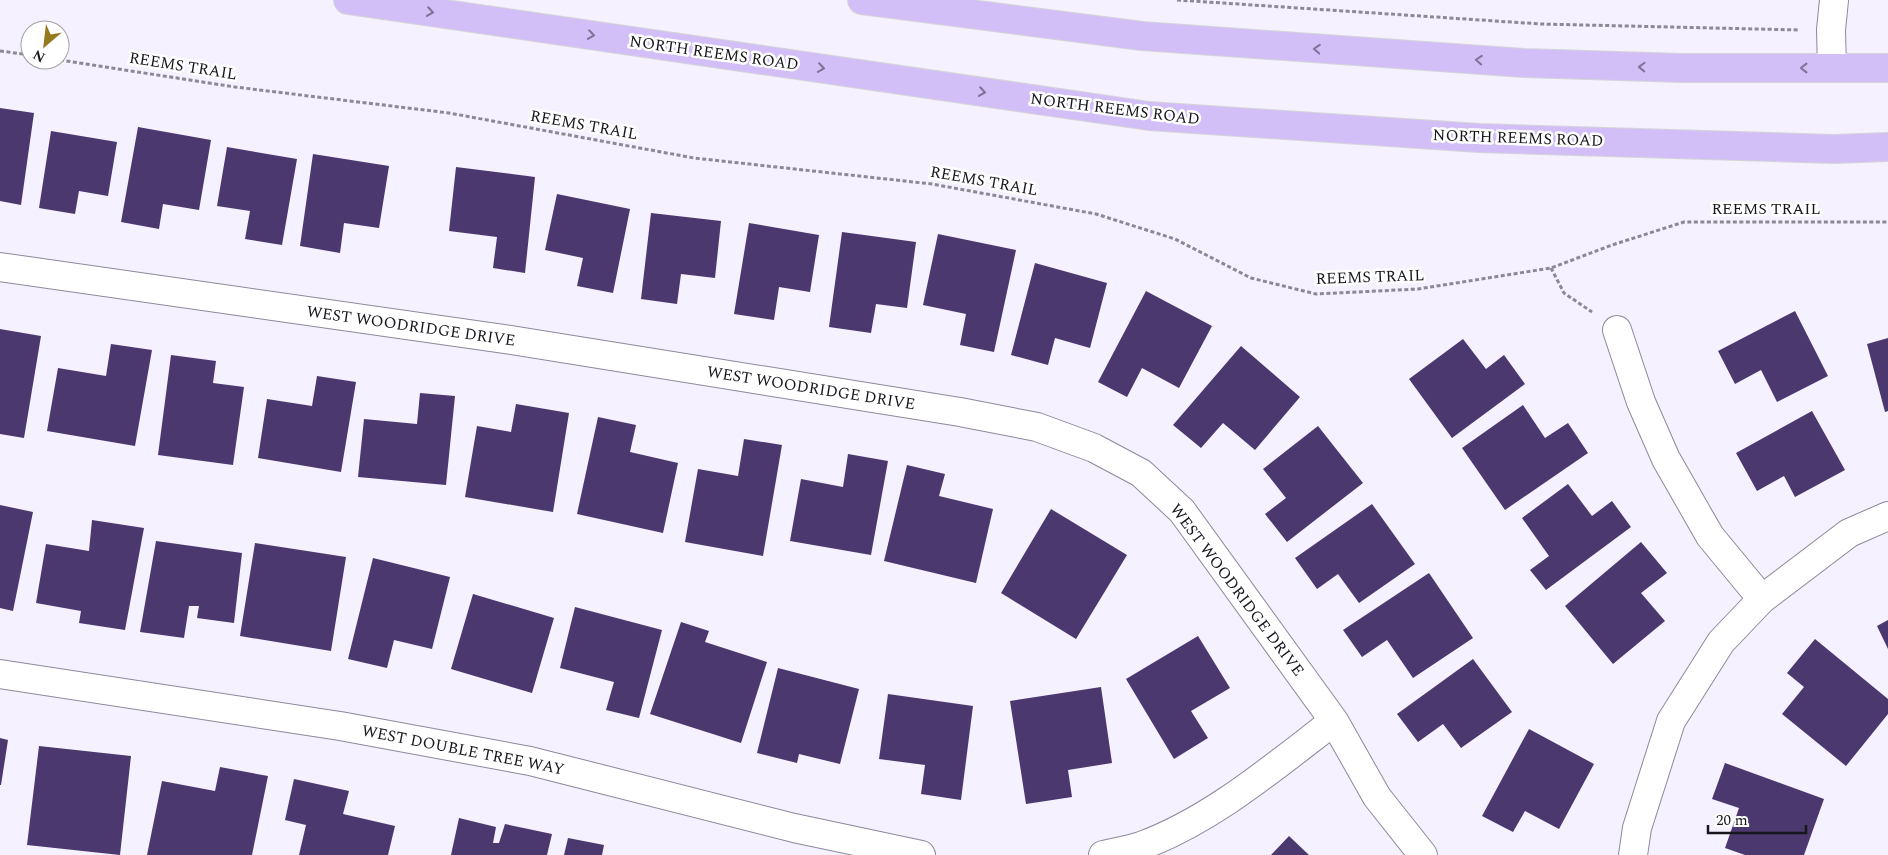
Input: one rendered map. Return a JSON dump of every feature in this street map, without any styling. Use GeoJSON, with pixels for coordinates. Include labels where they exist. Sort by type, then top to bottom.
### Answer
{"type":"FeatureCollection","features":[{"type":"Feature","properties":{"kind":"main road","name":"NORTH REEMS ROAD"},"geometry":{"type":"LineString","coordinates":[[348,0],[1149,116],[1479,138],[1834,149],[1888,147]]}},
{"type":"Feature","properties":{"kind":"main road"},"geometry":{"type":"LineString","coordinates":[[862,0],[1142,36],[1524,63],[1682,68],[1888,68]]}},
{"type":"Feature","properties":{"kind":"street"},"geometry":{"type":"LineString","coordinates":[[1832,68],[1831,30],[1834,0]]}},
{"type":"Feature","properties":{"kind":"street","name":"WEST WOODRIDGE DRIVE"},"geometry":{"type":"LineString","coordinates":[[0,267],[511,340],[950,410],[1037,427],[1094,448],[1141,473],[1182,511],[1334,721],[1377,797],[1422,855]]}},
{"type":"Feature","properties":{"kind":"street"},"geometry":{"type":"LineString","coordinates":[[1617,330],[1641,402],[1666,460],[1710,536],[1762,599]]}},
{"type":"Feature","properties":{"kind":"street"},"geometry":{"type":"LineString","coordinates":[[1633,855],[1636,828],[1671,722],[1721,642],[1762,599],[1849,533],[1888,516]]}},
{"type":"Feature","properties":{"kind":"street","name":"WEST DOUBLE TREE WAY"},"geometry":{"type":"LineString","coordinates":[[0,674],[340,726],[530,761],[794,828],[921,855]]}},
{"type":"Feature","properties":{"kind":"street"},"geometry":{"type":"LineString","coordinates":[[1103,855],[1141,846],[1202,816],[1254,781],[1334,721]]}},
{"type":"Feature","properties":{"kind":"path"},"geometry":{"type":"LineString","coordinates":[[1177,0],[1542,24],[1831,30]]}},
{"type":"Feature","properties":{"kind":"path"},"geometry":{"type":"LineString","coordinates":[[0,51],[20,54]]}},
{"type":"Feature","properties":{"kind":"path","name":"REEMS TRAIL"},"geometry":{"type":"LineString","coordinates":[[70,62],[235,87],[449,113],[694,158],[932,184],[1096,214],[1175,239],[1251,278],[1316,294],[1418,289],[1551,268],[1612,245],[1684,222],[1888,222]]}},
{"type":"Feature","properties":{"kind":"path"},"geometry":{"type":"LineString","coordinates":[[1551,268],[1564,293],[1617,330]]}},
{"type":"Feature","properties":{"kind":"building"},"geometry":{"type":"Polygon","coordinates":[[[0,108],[34,113],[21,205],[0,201],[0,108]]]}},
{"type":"Feature","properties":{"kind":"building"},"geometry":{"type":"Polygon","coordinates":[[[138,127],[211,140],[199,210],[163,204],[159,229],[121,222],[138,127]]]}},
{"type":"Feature","properties":{"kind":"building"},"geometry":{"type":"Polygon","coordinates":[[[51,131],[117,142],[108,196],[79,191],[75,214],[39,208],[51,131]]]}},
{"type":"Feature","properties":{"kind":"building"},"geometry":{"type":"Polygon","coordinates":[[[227,147],[297,159],[282,245],[245,239],[250,211],[217,206],[227,147]]]}},
{"type":"Feature","properties":{"kind":"building"},"geometry":{"type":"Polygon","coordinates":[[[313,154],[389,166],[379,228],[344,223],[340,253],[300,246],[313,154]]]}},
{"type":"Feature","properties":{"kind":"building"},"geometry":{"type":"Polygon","coordinates":[[[456,167],[535,177],[525,273],[493,268],[497,237],[449,231],[456,167]]]}},
{"type":"Feature","properties":{"kind":"building"},"geometry":{"type":"Polygon","coordinates":[[[557,194],[630,209],[613,293],[577,286],[583,258],[545,250],[557,194]]]}},
{"type":"Feature","properties":{"kind":"building"},"geometry":{"type":"Polygon","coordinates":[[[651,213],[721,221],[715,278],[681,274],[677,304],[641,299],[651,213]]]}},
{"type":"Feature","properties":{"kind":"building"},"geometry":{"type":"Polygon","coordinates":[[[749,223],[819,235],[810,292],[779,287],[774,320],[734,314],[749,223]]]}},
{"type":"Feature","properties":{"kind":"building"},"geometry":{"type":"Polygon","coordinates":[[[842,232],[916,242],[907,308],[876,304],[871,333],[829,327],[842,232]]]}},
{"type":"Feature","properties":{"kind":"building"},"geometry":{"type":"Polygon","coordinates":[[[938,234],[1016,250],[994,352],[960,345],[966,314],[923,305],[938,234]]]}},
{"type":"Feature","properties":{"kind":"building"},"geometry":{"type":"Polygon","coordinates":[[[1035,263],[1107,283],[1090,348],[1055,338],[1048,365],[1011,355],[1035,263]]]}},
{"type":"Feature","properties":{"kind":"building"},"geometry":{"type":"Polygon","coordinates":[[[1146,291],[1212,326],[1179,388],[1142,368],[1127,397],[1098,382],[1146,291]]]}},
{"type":"Feature","properties":{"kind":"building"},"geometry":{"type":"Polygon","coordinates":[[[1795,311],[1828,376],[1777,402],[1761,370],[1735,384],[1718,351],[1795,311]]]}},
{"type":"Feature","properties":{"kind":"building"},"geometry":{"type":"Polygon","coordinates":[[[0,329],[41,336],[24,438],[0,434],[0,329]]]}},
{"type":"Feature","properties":{"kind":"building"},"geometry":{"type":"Polygon","coordinates":[[[1888,338],[1888,411],[1885,412],[1867,344],[1888,338]]]}},
{"type":"Feature","properties":{"kind":"building"},"geometry":{"type":"Polygon","coordinates":[[[1463,339],[1486,369],[1504,355],[1525,384],[1452,438],[1409,379],[1463,339]]]}},
{"type":"Feature","properties":{"kind":"building"},"geometry":{"type":"Polygon","coordinates":[[[111,344],[152,350],[135,446],[47,431],[58,368],[106,376],[111,344]]]}},
{"type":"Feature","properties":{"kind":"building"},"geometry":{"type":"Polygon","coordinates":[[[1241,346],[1300,397],[1255,450],[1223,423],[1201,448],[1173,425],[1241,346]]]}},
{"type":"Feature","properties":{"kind":"building"},"geometry":{"type":"Polygon","coordinates":[[[171,355],[216,361],[213,383],[244,387],[233,465],[158,455],[171,355]]]}},
{"type":"Feature","properties":{"kind":"building"},"geometry":{"type":"Polygon","coordinates":[[[317,376],[356,382],[341,472],[258,458],[267,399],[312,406],[317,376]]]}},
{"type":"Feature","properties":{"kind":"building"},"geometry":{"type":"Polygon","coordinates":[[[420,393],[455,396],[446,485],[358,477],[364,419],[417,424],[420,393]]]}},
{"type":"Feature","properties":{"kind":"building"},"geometry":{"type":"Polygon","coordinates":[[[516,404],[569,413],[553,512],[465,497],[477,426],[511,432],[516,404]]]}},
{"type":"Feature","properties":{"kind":"building"},"geometry":{"type":"Polygon","coordinates":[[[1523,405],[1545,438],[1568,423],[1588,453],[1505,510],[1462,448],[1523,405]]]}},
{"type":"Feature","properties":{"kind":"building"},"geometry":{"type":"Polygon","coordinates":[[[1812,411],[1845,470],[1795,497],[1784,476],[1757,491],[1736,453],[1812,411]]]}},
{"type":"Feature","properties":{"kind":"building"},"geometry":{"type":"Polygon","coordinates":[[[598,417],[636,425],[630,452],[678,463],[663,533],[577,514],[598,417]]]}},
{"type":"Feature","properties":{"kind":"building"},"geometry":{"type":"Polygon","coordinates":[[[1318,426],[1363,483],[1287,542],[1265,514],[1286,498],[1263,469],[1318,426]]]}},
{"type":"Feature","properties":{"kind":"building"},"geometry":{"type":"Polygon","coordinates":[[[744,439],[782,445],[763,556],[685,542],[698,469],[738,476],[744,439]]]}},
{"type":"Feature","properties":{"kind":"building"},"geometry":{"type":"Polygon","coordinates":[[[848,454],[888,461],[871,555],[790,541],[801,479],[843,487],[848,454]]]}},
{"type":"Feature","properties":{"kind":"building"},"geometry":{"type":"Polygon","coordinates":[[[907,465],[945,474],[939,496],[993,509],[976,583],[884,561],[907,465]]]}},
{"type":"Feature","properties":{"kind":"building"},"geometry":{"type":"Polygon","coordinates":[[[1568,484],[1592,516],[1612,501],[1631,527],[1546,590],[1530,570],[1549,556],[1522,518],[1568,484]]]}},
{"type":"Feature","properties":{"kind":"building"},"geometry":{"type":"Polygon","coordinates":[[[1372,504],[1415,564],[1359,603],[1338,574],[1317,589],[1295,558],[1372,504]]]}},
{"type":"Feature","properties":{"kind":"building"},"geometry":{"type":"Polygon","coordinates":[[[0,505],[33,512],[13,611],[0,608],[0,505]]]}},
{"type":"Feature","properties":{"kind":"building"},"geometry":{"type":"Polygon","coordinates":[[[1051,509],[1127,555],[1076,639],[1001,593],[1051,509]]]}},
{"type":"Feature","properties":{"kind":"building"},"geometry":{"type":"Polygon","coordinates":[[[92,520],[144,528],[125,630],[79,623],[81,611],[36,603],[46,544],[89,551],[92,520]]]}},
{"type":"Feature","properties":{"kind":"building"},"geometry":{"type":"Polygon","coordinates":[[[156,541],[242,553],[234,623],[197,618],[199,606],[189,606],[184,638],[140,632],[156,541]]]}},
{"type":"Feature","properties":{"kind":"building"},"geometry":{"type":"Polygon","coordinates":[[[1641,542],[1667,573],[1641,593],[1665,621],[1613,664],[1565,606],[1641,542]]]}},
{"type":"Feature","properties":{"kind":"building"},"geometry":{"type":"Polygon","coordinates":[[[255,543],[346,557],[331,651],[240,636],[255,543]]]}},
{"type":"Feature","properties":{"kind":"building"},"geometry":{"type":"Polygon","coordinates":[[[373,558],[450,577],[432,649],[394,640],[387,668],[348,659],[373,558]]]}},
{"type":"Feature","properties":{"kind":"building"},"geometry":{"type":"Polygon","coordinates":[[[1429,573],[1473,638],[1413,678],[1387,640],[1362,657],[1343,630],[1429,573]]]}},
{"type":"Feature","properties":{"kind":"building"},"geometry":{"type":"Polygon","coordinates":[[[473,594],[554,618],[532,693],[451,669],[473,594]]]}},
{"type":"Feature","properties":{"kind":"building"},"geometry":{"type":"Polygon","coordinates":[[[575,607],[662,630],[639,718],[606,710],[614,682],[560,668],[575,607]]]}},
{"type":"Feature","properties":{"kind":"building"},"geometry":{"type":"Polygon","coordinates":[[[1888,620],[1888,649],[1877,626],[1888,620]]]}},
{"type":"Feature","properties":{"kind":"building"},"geometry":{"type":"Polygon","coordinates":[[[681,622],[709,631],[705,642],[767,662],[741,743],[650,714],[681,622]]]}},
{"type":"Feature","properties":{"kind":"building"},"geometry":{"type":"Polygon","coordinates":[[[1198,636],[1230,688],[1191,711],[1208,738],[1174,759],[1126,679],[1198,636]]]}},
{"type":"Feature","properties":{"kind":"building"},"geometry":{"type":"Polygon","coordinates":[[[1815,639],[1888,699],[1888,714],[1846,766],[1782,714],[1804,687],[1787,673],[1815,639]]]}},
{"type":"Feature","properties":{"kind":"building"},"geometry":{"type":"Polygon","coordinates":[[[1473,659],[1512,712],[1461,748],[1443,724],[1418,742],[1397,714],[1473,659]]]}},
{"type":"Feature","properties":{"kind":"building"},"geometry":{"type":"Polygon","coordinates":[[[778,668],[859,689],[840,764],[799,754],[797,763],[757,753],[778,668]]]}},
{"type":"Feature","properties":{"kind":"building"},"geometry":{"type":"Polygon","coordinates":[[[1101,687],[1112,763],[1068,770],[1072,797],[1026,804],[1010,701],[1101,687]]]}},
{"type":"Feature","properties":{"kind":"building"},"geometry":{"type":"Polygon","coordinates":[[[888,694],[973,706],[961,800],[921,794],[925,765],[879,759],[888,694]]]}},
{"type":"Feature","properties":{"kind":"building"},"geometry":{"type":"Polygon","coordinates":[[[1529,729],[1594,764],[1559,829],[1525,811],[1513,832],[1482,816],[1529,729]]]}},
{"type":"Feature","properties":{"kind":"building"},"geometry":{"type":"Polygon","coordinates":[[[0,738],[8,740],[1,785],[0,785],[0,738]]]}},
{"type":"Feature","properties":{"kind":"building"},"geometry":{"type":"Polygon","coordinates":[[[39,746],[131,756],[120,855],[27,845],[39,746]]]}},
{"type":"Feature","properties":{"kind":"building"},"geometry":{"type":"Polygon","coordinates":[[[1725,763],[1824,799],[1804,855],[1745,855],[1725,848],[1739,808],[1712,799],[1725,763]]]}},
{"type":"Feature","properties":{"kind":"building"},"geometry":{"type":"Polygon","coordinates":[[[220,767],[268,776],[252,855],[147,855],[162,781],[215,791],[220,767]]]}},
{"type":"Feature","properties":{"kind":"building"},"geometry":{"type":"Polygon","coordinates":[[[294,779],[349,791],[343,814],[395,826],[388,855],[299,855],[306,825],[285,820],[294,779]]]}},
{"type":"Feature","properties":{"kind":"building"},"geometry":{"type":"Polygon","coordinates":[[[459,818],[496,827],[493,843],[499,843],[505,824],[552,834],[547,855],[451,855],[459,818]]]}},
{"type":"Feature","properties":{"kind":"building"},"geometry":{"type":"Polygon","coordinates":[[[1289,836],[1309,855],[1271,855],[1289,836]]]}},
{"type":"Feature","properties":{"kind":"building"},"geometry":{"type":"Polygon","coordinates":[[[568,838],[604,845],[602,855],[564,855],[568,838]]]}}]}
